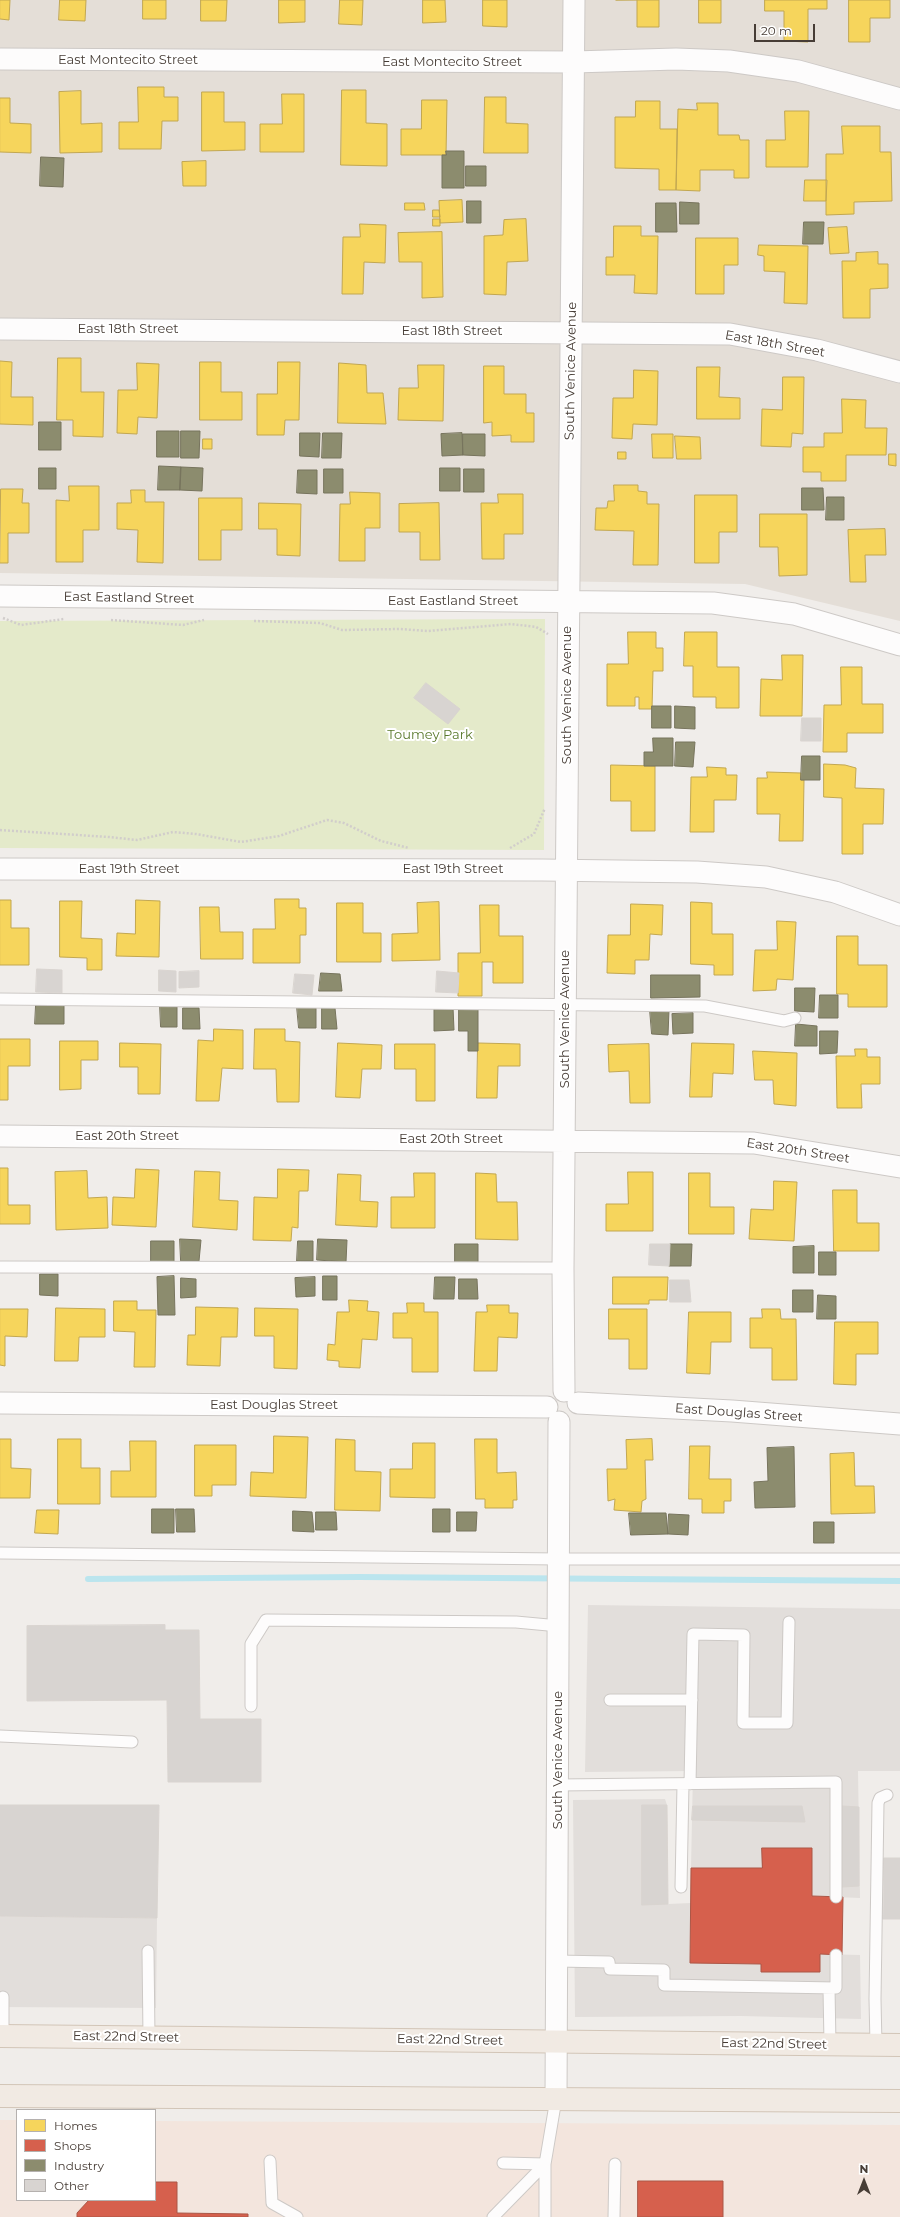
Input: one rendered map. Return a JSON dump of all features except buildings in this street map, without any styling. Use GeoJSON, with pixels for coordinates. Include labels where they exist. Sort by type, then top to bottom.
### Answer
{"type":"FeatureCollection","features":[{"type":"Feature","properties":{"kind":"main road","name":"East 22nd Street"},"geometry":{"type":"LineString","coordinates":[[2,2036],[900,2045]]}},
{"type":"Feature","properties":{"kind":"main road"},"geometry":{"type":"LineString","coordinates":[[0,2096],[147,2103],[556,2099],[900,2101]]}},
{"type":"Feature","properties":{"kind":"street","name":"South Venice Avenue"},"geometry":{"type":"LineString","coordinates":[[571,1397],[563,1268],[574,0]]}},
{"type":"Feature","properties":{"kind":"street","name":"East Montecito Street"},"geometry":{"type":"LineString","coordinates":[[0,59],[574,62],[676,59],[729,62],[798,71],[900,99]]}},
{"type":"Feature","properties":{"kind":"street","name":"East 18th Street"},"geometry":{"type":"LineString","coordinates":[[0,329],[730,334],[817,350],[900,372]]}},
{"type":"Feature","properties":{"kind":"street","name":"East Eastland Street"},"geometry":{"type":"LineString","coordinates":[[0,596],[713,603],[794,614],[900,645]]}},
{"type":"Feature","properties":{"kind":"street","name":"East 19th Street"},"geometry":{"type":"LineString","coordinates":[[0,869],[566,870],[698,872],[766,877],[835,892],[900,915]]}},
{"type":"Feature","properties":{"kind":"street","name":"East 20th Street"},"geometry":{"type":"LineString","coordinates":[[0,1136],[565,1140],[754,1143],[900,1167]]}},
{"type":"Feature","properties":{"kind":"street"},"geometry":{"type":"LineString","coordinates":[[554,1394],[571,1397],[578,1409],[574,1418],[570,1421],[553,1414],[548,1402],[554,1394]]}},
{"type":"Feature","properties":{"kind":"street","name":"East Douglas Street"},"geometry":{"type":"LineString","coordinates":[[571,1397],[732,1412],[900,1424]]}},
{"type":"Feature","properties":{"kind":"street","name":"East Douglas Street"},"geometry":{"type":"LineString","coordinates":[[0,1403],[553,1414]]}},
{"type":"Feature","properties":{"kind":"street","name":"South Venice Avenue"},"geometry":{"type":"LineString","coordinates":[[553,1414],[559,1559],[556,2099]]}},
{"type":"Feature","properties":{"kind":"lane"},"geometry":{"type":"LineString","coordinates":[[0,998],[705,1006],[784,1021],[795,1018]]}},
{"type":"Feature","properties":{"kind":"lane"},"geometry":{"type":"LineString","coordinates":[[0,1267],[563,1268]]}},
{"type":"Feature","properties":{"kind":"lane"},"geometry":{"type":"LineString","coordinates":[[0,1553],[559,1559],[900,1559]]}},
{"type":"Feature","properties":{"kind":"lane"},"geometry":{"type":"LineString","coordinates":[[250,1706],[251,1644],[266,1620],[516,1622],[559,1626]]}},
{"type":"Feature","properties":{"kind":"lane"},"geometry":{"type":"LineString","coordinates":[[681,1887],[692,1700],[694,1634],[744,1635],[743,1723],[787,1724],[789,1622]]}},
{"type":"Feature","properties":{"kind":"lane"},"geometry":{"type":"LineString","coordinates":[[610,1700],[692,1700]]}},
{"type":"Feature","properties":{"kind":"lane"},"geometry":{"type":"LineString","coordinates":[[0,1736],[132,1742]]}},
{"type":"Feature","properties":{"kind":"lane"},"geometry":{"type":"LineString","coordinates":[[558,1785],[836,1782],[836,1897]]}},
{"type":"Feature","properties":{"kind":"lane"},"geometry":{"type":"LineString","coordinates":[[876,2045],[875,1999],[878,1803],[880,1798],[887,1795]]}},
{"type":"Feature","properties":{"kind":"lane"},"geometry":{"type":"LineString","coordinates":[[148,1951],[149,2037]]}},
{"type":"Feature","properties":{"kind":"lane"},"geometry":{"type":"LineString","coordinates":[[557,1961],[609,1962],[610,1969],[664,1970],[664,1984],[836,1988],[836,1955]]}},
{"type":"Feature","properties":{"kind":"lane"},"geometry":{"type":"LineString","coordinates":[[829,1988],[830,2044]]}},
{"type":"Feature","properties":{"kind":"lane"},"geometry":{"type":"LineString","coordinates":[[2,2036],[3,1997]]}},
{"type":"Feature","properties":{"kind":"lane"},"geometry":{"type":"LineString","coordinates":[[545,2217],[545,2164],[556,2099]]}},
{"type":"Feature","properties":{"kind":"lane"},"geometry":{"type":"LineString","coordinates":[[270,2161],[272,2203],[297,2217]]}},
{"type":"Feature","properties":{"kind":"lane"},"geometry":{"type":"LineString","coordinates":[[503,2163],[545,2164]]}},
{"type":"Feature","properties":{"kind":"lane"},"geometry":{"type":"LineString","coordinates":[[493,2217],[545,2164]]}},
{"type":"Feature","properties":{"kind":"lane"},"geometry":{"type":"LineString","coordinates":[[614,2164],[614,2217]]}},
{"type":"Feature","properties":{"kind":"path"},"geometry":{"type":"LineString","coordinates":[[0,617],[21,625],[70,618]]}},
{"type":"Feature","properties":{"kind":"path"},"geometry":{"type":"LineString","coordinates":[[107,620],[183,625],[212,620]]}},
{"type":"Feature","properties":{"kind":"path"},"geometry":{"type":"LineString","coordinates":[[251,621],[320,623],[342,630],[400,629],[428,631],[512,624],[536,627],[548,634],[548,641]]}},
{"type":"Feature","properties":{"kind":"path"},"geometry":{"type":"LineString","coordinates":[[503,848],[511,848],[534,834],[547,801]]}},
{"type":"Feature","properties":{"kind":"path"},"geometry":{"type":"LineString","coordinates":[[0,830],[137,840],[173,832],[196,834],[241,842],[279,836],[327,820],[344,823],[381,841],[416,849]]}},
{"type":"Feature","properties":{"kind":"shaded area"},"geometry":{"type":"Polygon","coordinates":[[[0,0],[900,0],[900,621],[745,584],[0,573],[0,0]]]}},
{"type":"Feature","properties":{"kind":"shaded area"},"geometry":{"type":"Polygon","coordinates":[[[588,1605],[900,1609],[900,1771],[858,1771],[860,1898],[812,1896],[812,1848],[762,1848],[762,1868],[691,1868],[693,1771],[585,1772],[588,1605]]]}},
{"type":"Feature","properties":{"kind":"shaded area"},"geometry":{"type":"Polygon","coordinates":[[[665,1799],[667,1805],[668,1904],[691,1903],[690,1963],[761,1964],[761,1972],[820,1972],[820,1954],[860,1955],[861,2019],[741,2016],[575,2017],[573,1800],[665,1799]]]}},
{"type":"Feature","properties":{"kind":"shaded area"},"geometry":{"type":"Polygon","coordinates":[[[0,1916],[157,1918],[156,2008],[0,2007],[0,1916]]]}},
{"type":"Feature","properties":{"kind":"shaded area"},"geometry":{"type":"Polygon","coordinates":[[[0,2120],[16,2120],[16,2201],[156,2201],[156,2121],[900,2125],[900,2217],[0,2217],[0,2120]]]}},
{"type":"Feature","properties":{"kind":"green space","name":"Toumey Park"},"geometry":{"type":"Polygon","coordinates":[[[545,619],[544,850],[0,848],[0,621],[545,619]]]}},
{"type":"Feature","properties":{"kind":"waterway"},"geometry":{"type":"LineString","coordinates":[[88,1579],[359,1577],[900,1581]]}}]}
